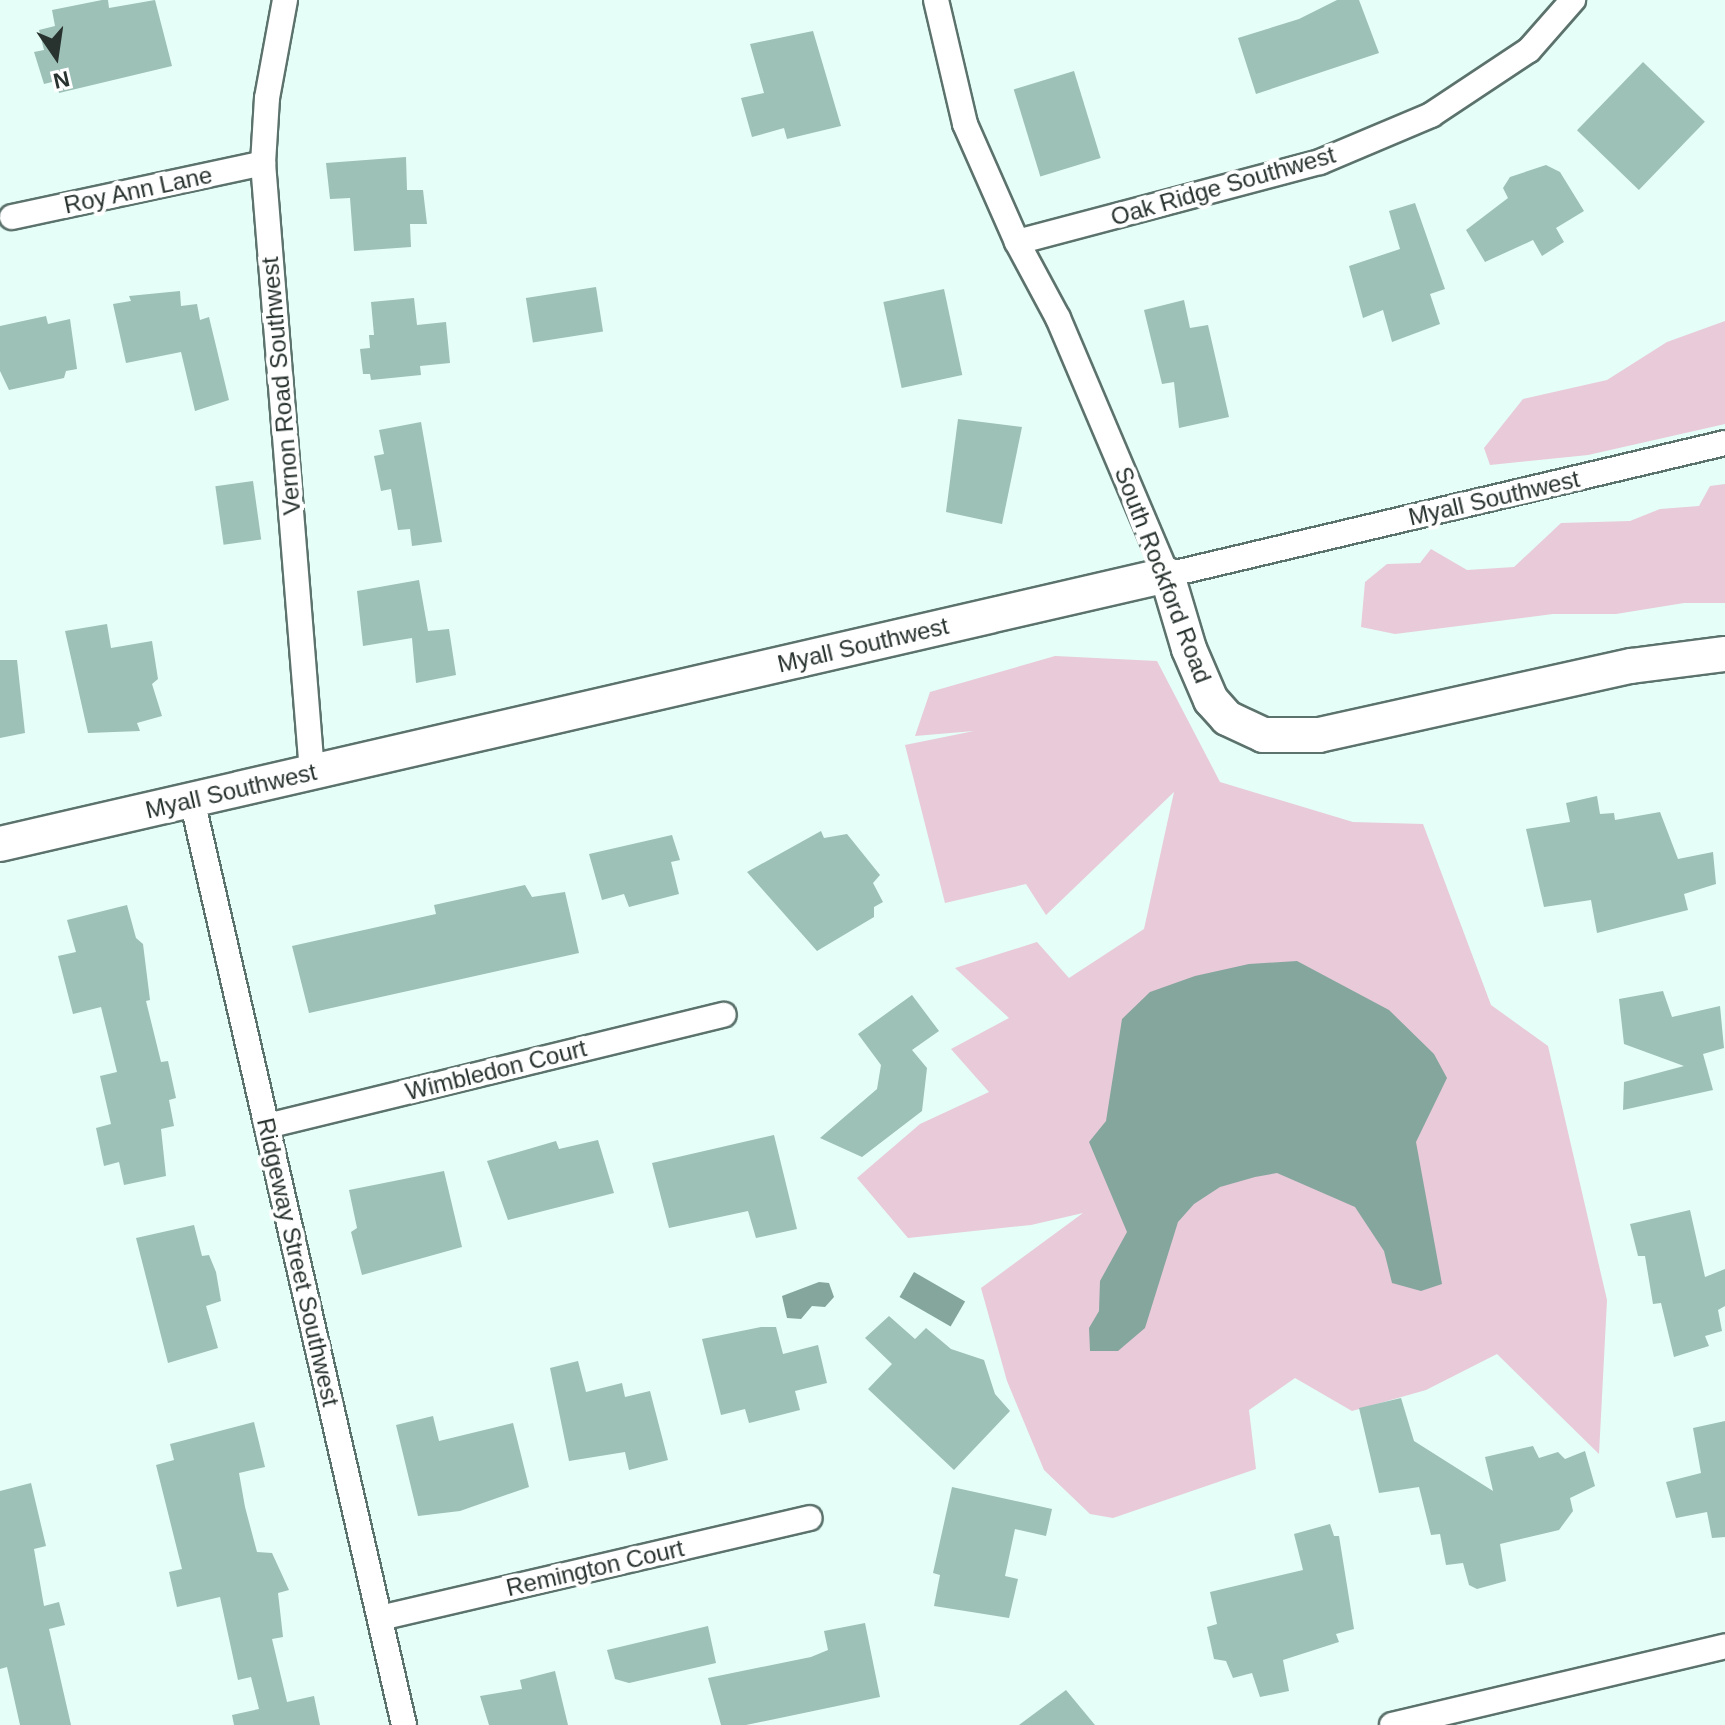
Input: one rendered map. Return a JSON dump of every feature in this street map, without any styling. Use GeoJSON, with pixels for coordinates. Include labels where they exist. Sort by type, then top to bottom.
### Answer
{"type":"FeatureCollection","features":[{"type":"Feature","properties":{"kind":"street","name":"Vernon Road Southwest"},"geometry":{"type":"LineString","coordinates":[[285,0],[267,98],[263,163],[312,772]]}},
{"type":"Feature","properties":{"kind":"street","name":"South Rockford Road"},"geometry":{"type":"LineString","coordinates":[[936,0],[965,124],[1017,242],[1058,318],[1167,575],[1189,649],[1211,700],[1227,718],[1263,735],[1319,735],[1631,666],[1725,654]]}},
{"type":"Feature","properties":{"kind":"street","name":"Oak Ridge Southwest"},"geometry":{"type":"LineString","coordinates":[[1017,242],[1320,162],[1431,115],[1529,50],[1573,0]]}},
{"type":"Feature","properties":{"kind":"street","name":"Roy Ann Lane"},"geometry":{"type":"LineString","coordinates":[[12,217],[263,163]]}},
{"type":"Feature","properties":{"kind":"street","name":"Myall Southwest"},"geometry":{"type":"LineString","coordinates":[[0,844],[1725,443]]}},
{"type":"Feature","properties":{"kind":"street","name":"Ridgeway Street Southwest"},"geometry":{"type":"LineString","coordinates":[[192,800],[404,1725]]}},
{"type":"Feature","properties":{"kind":"street","name":"Wimbledon Court"},"geometry":{"type":"LineString","coordinates":[[267,1126],[724,1015]]}},
{"type":"Feature","properties":{"kind":"street","name":"Remington Court"},"geometry":{"type":"LineString","coordinates":[[380,1618],[810,1518]]}},
{"type":"Feature","properties":{"kind":"street"},"geometry":{"type":"LineString","coordinates":[[1392,1725],[1725,1646]]}},
{"type":"Feature","properties":{"kind":"shaded area"},"geometry":{"type":"Polygon","coordinates":[[[1725,321],[1725,424],[1588,455],[1490,465],[1484,448],[1523,399],[1607,380],[1667,342],[1725,321]]]}},
{"type":"Feature","properties":{"kind":"shaded area"},"geometry":{"type":"Polygon","coordinates":[[[1725,484],[1725,603],[1684,603],[1616,614],[1553,614],[1395,634],[1361,627],[1365,582],[1387,564],[1420,563],[1431,549],[1467,570],[1514,567],[1561,523],[1630,521],[1660,509],[1699,506],[1710,486],[1725,484]]]}},
{"type":"Feature","properties":{"kind":"shaded area"},"geometry":{"type":"Polygon","coordinates":[[[1055,656],[1157,661],[1220,782],[1353,822],[1423,824],[1491,1005],[1548,1046],[1607,1300],[1599,1454],[1497,1354],[1426,1390],[1352,1411],[1295,1378],[1249,1410],[1256,1469],[1113,1518],[1090,1514],[1044,1470],[1007,1381],[981,1288],[1083,1213],[1031,1225],[908,1238],[857,1178],[920,1124],[989,1092],[951,1049],[1009,1018],[955,968],[1037,942],[1069,978],[1144,929],[1174,792],[1046,915],[1026,884],[945,903],[905,745],[974,731],[915,736],[930,692],[1055,656]]]}},
{"type":"Feature","properties":{"kind":"shaded area"},"geometry":{"type":"Polygon","coordinates":[[[1297,961],[1389,1010],[1434,1054],[1447,1078],[1416,1142],[1442,1284],[1421,1291],[1392,1283],[1384,1251],[1355,1207],[1277,1173],[1255,1177],[1220,1187],[1194,1204],[1178,1222],[1145,1328],[1118,1351],[1090,1351],[1089,1328],[1099,1311],[1100,1281],[1127,1232],[1089,1142],[1106,1121],[1122,1019],[1150,992],[1195,976],[1249,964],[1297,961]]]}},
{"type":"Feature","properties":{"kind":"shaded area"},"geometry":{"type":"Polygon","coordinates":[[[914,1272],[965,1302],[951,1327],[900,1297],[914,1272]]]}},
{"type":"Feature","properties":{"kind":"shaded area"},"geometry":{"type":"Polygon","coordinates":[[[819,1282],[829,1283],[834,1297],[825,1307],[812,1306],[801,1319],[787,1318],[782,1296],[819,1282]]]}},
{"type":"Feature","properties":{"kind":"building"},"geometry":{"type":"Polygon","coordinates":[[[108,0],[109,8],[155,0],[172,66],[59,93],[56,81],[44,84],[34,52],[44,50],[39,30],[55,26],[52,10],[108,0]]]}},
{"type":"Feature","properties":{"kind":"building"},"geometry":{"type":"Polygon","coordinates":[[[1337,0],[1359,0],[1379,53],[1256,94],[1238,38],[1299,19],[1337,0]]]}},
{"type":"Feature","properties":{"kind":"building"},"geometry":{"type":"Polygon","coordinates":[[[813,31],[841,126],[787,139],[784,128],[752,137],[741,98],[764,93],[750,44],[813,31]]]}},
{"type":"Feature","properties":{"kind":"building"},"geometry":{"type":"Polygon","coordinates":[[[1643,62],[1705,122],[1639,190],[1577,130],[1643,62]]]}},
{"type":"Feature","properties":{"kind":"building"},"geometry":{"type":"Polygon","coordinates":[[[1074,71],[1101,158],[1040,176],[1014,89],[1074,71]]]}},
{"type":"Feature","properties":{"kind":"building"},"geometry":{"type":"Polygon","coordinates":[[[406,157],[407,190],[423,190],[427,224],[410,224],[411,247],[354,251],[350,198],[330,199],[326,163],[406,157]]]}},
{"type":"Feature","properties":{"kind":"building"},"geometry":{"type":"Polygon","coordinates":[[[1546,165],[1560,172],[1584,211],[1556,228],[1564,242],[1542,256],[1533,240],[1485,262],[1466,230],[1508,198],[1503,188],[1510,177],[1546,165]]]}},
{"type":"Feature","properties":{"kind":"building"},"geometry":{"type":"Polygon","coordinates":[[[1415,203],[1445,289],[1430,294],[1440,324],[1392,342],[1383,310],[1363,318],[1349,266],[1400,249],[1389,211],[1415,203]]]}},
{"type":"Feature","properties":{"kind":"building"},"geometry":{"type":"Polygon","coordinates":[[[596,287],[603,331],[533,343],[526,298],[596,287]]]}},
{"type":"Feature","properties":{"kind":"building"},"geometry":{"type":"Polygon","coordinates":[[[944,289],[962,375],[902,388],[883,302],[944,289]]]}},
{"type":"Feature","properties":{"kind":"building"},"geometry":{"type":"Polygon","coordinates":[[[180,291],[181,306],[197,304],[200,320],[209,317],[229,400],[195,411],[181,352],[126,363],[113,304],[131,301],[129,296],[180,291]]]}},
{"type":"Feature","properties":{"kind":"building"},"geometry":{"type":"Polygon","coordinates":[[[414,298],[417,325],[446,322],[450,363],[420,366],[421,375],[371,380],[370,374],[363,374],[360,349],[370,348],[369,335],[374,335],[371,302],[414,298]]]}},
{"type":"Feature","properties":{"kind":"building"},"geometry":{"type":"Polygon","coordinates":[[[1184,300],[1190,328],[1208,325],[1229,417],[1179,428],[1174,382],[1162,384],[1144,310],[1184,300]]]}},
{"type":"Feature","properties":{"kind":"building"},"geometry":{"type":"Polygon","coordinates":[[[46,316],[48,324],[70,319],[77,369],[66,371],[64,378],[9,390],[0,371],[0,326],[46,316]]]}},
{"type":"Feature","properties":{"kind":"building"},"geometry":{"type":"Polygon","coordinates":[[[958,419],[1022,427],[1002,524],[946,512],[958,419]]]}},
{"type":"Feature","properties":{"kind":"building"},"geometry":{"type":"Polygon","coordinates":[[[421,422],[442,542],[412,546],[410,529],[398,530],[391,489],[381,491],[374,456],[384,454],[379,430],[421,422]]]}},
{"type":"Feature","properties":{"kind":"building"},"geometry":{"type":"Polygon","coordinates":[[[253,481],[261,539],[224,545],[215,486],[253,481]]]}},
{"type":"Feature","properties":{"kind":"building"},"geometry":{"type":"Polygon","coordinates":[[[419,580],[428,631],[449,629],[456,675],[416,683],[412,638],[363,646],[357,591],[419,580]]]}},
{"type":"Feature","properties":{"kind":"building"},"geometry":{"type":"Polygon","coordinates":[[[107,624],[111,648],[152,641],[158,679],[152,684],[162,716],[137,723],[140,731],[88,733],[65,631],[107,624]]]}},
{"type":"Feature","properties":{"kind":"building"},"geometry":{"type":"Polygon","coordinates":[[[0,660],[17,660],[25,733],[0,738],[0,660]]]}},
{"type":"Feature","properties":{"kind":"building"},"geometry":{"type":"Polygon","coordinates":[[[1597,796],[1600,814],[1614,813],[1615,820],[1660,812],[1678,859],[1713,852],[1716,884],[1684,894],[1688,910],[1597,933],[1591,900],[1544,907],[1526,829],[1570,822],[1566,803],[1597,796]]]}},
{"type":"Feature","properties":{"kind":"building"},"geometry":{"type":"Polygon","coordinates":[[[821,831],[824,838],[847,834],[880,875],[873,883],[883,902],[874,907],[874,917],[817,951],[747,872],[821,831]]]}},
{"type":"Feature","properties":{"kind":"building"},"geometry":{"type":"Polygon","coordinates":[[[672,835],[680,860],[671,862],[679,894],[629,907],[624,894],[602,900],[589,854],[672,835]]]}},
{"type":"Feature","properties":{"kind":"building"},"geometry":{"type":"Polygon","coordinates":[[[525,885],[532,897],[565,892],[579,953],[309,1013],[292,946],[436,914],[434,905],[525,885]]]}},
{"type":"Feature","properties":{"kind":"building"},"geometry":{"type":"Polygon","coordinates":[[[127,905],[136,938],[143,944],[150,1000],[146,1001],[161,1062],[168,1061],[176,1098],[169,1100],[174,1126],[161,1129],[166,1176],[124,1185],[119,1162],[104,1166],[96,1128],[111,1124],[100,1076],[117,1072],[101,1007],[73,1014],[58,956],[76,952],[67,920],[127,905]]]}},
{"type":"Feature","properties":{"kind":"building"},"geometry":{"type":"Polygon","coordinates":[[[1663,991],[1672,1017],[1720,1006],[1724,1048],[1703,1054],[1713,1090],[1623,1110],[1624,1082],[1684,1066],[1624,1044],[1619,999],[1663,991]]]}},
{"type":"Feature","properties":{"kind":"building"},"geometry":{"type":"Polygon","coordinates":[[[912,995],[939,1031],[912,1050],[927,1068],[922,1111],[862,1157],[820,1138],[877,1089],[881,1065],[858,1034],[912,995]]]}},
{"type":"Feature","properties":{"kind":"building"},"geometry":{"type":"Polygon","coordinates":[[[774,1135],[797,1229],[756,1238],[748,1211],[669,1228],[652,1163],[774,1135]]]}},
{"type":"Feature","properties":{"kind":"building"},"geometry":{"type":"Polygon","coordinates":[[[598,1140],[614,1193],[508,1220],[487,1161],[556,1141],[559,1149],[598,1140]]]}},
{"type":"Feature","properties":{"kind":"building"},"geometry":{"type":"Polygon","coordinates":[[[444,1171],[462,1247],[362,1275],[351,1232],[357,1228],[349,1190],[444,1171]]]}},
{"type":"Feature","properties":{"kind":"building"},"geometry":{"type":"Polygon","coordinates":[[[1690,1210],[1705,1277],[1725,1269],[1725,1306],[1718,1310],[1722,1331],[1705,1336],[1709,1346],[1674,1357],[1661,1303],[1653,1304],[1645,1256],[1638,1256],[1630,1224],[1690,1210]]]}},
{"type":"Feature","properties":{"kind":"building"},"geometry":{"type":"Polygon","coordinates":[[[194,1225],[202,1256],[209,1255],[216,1272],[221,1301],[206,1306],[218,1348],[168,1363],[136,1238],[194,1225]]]}},
{"type":"Feature","properties":{"kind":"building"},"geometry":{"type":"Polygon","coordinates":[[[889,1316],[915,1339],[926,1328],[951,1349],[984,1360],[995,1394],[1010,1411],[954,1470],[868,1389],[892,1364],[865,1338],[889,1316]]]}},
{"type":"Feature","properties":{"kind":"building"},"geometry":{"type":"Polygon","coordinates":[[[761,1327],[776,1327],[783,1354],[818,1345],[827,1383],[795,1391],[800,1410],[749,1423],[745,1409],[721,1415],[702,1339],[761,1327]]]}},
{"type":"Feature","properties":{"kind":"building"},"geometry":{"type":"Polygon","coordinates":[[[578,1361],[586,1392],[622,1383],[625,1397],[650,1391],[668,1460],[629,1470],[625,1452],[569,1461],[550,1368],[578,1361]]]}},
{"type":"Feature","properties":{"kind":"building"},"geometry":{"type":"Polygon","coordinates":[[[1401,1398],[1414,1441],[1493,1491],[1485,1457],[1533,1446],[1539,1458],[1558,1452],[1565,1459],[1585,1451],[1595,1486],[1570,1498],[1573,1511],[1559,1530],[1500,1544],[1506,1581],[1477,1589],[1469,1585],[1463,1563],[1446,1565],[1440,1534],[1431,1535],[1419,1487],[1379,1493],[1359,1408],[1401,1398]]]}},
{"type":"Feature","properties":{"kind":"building"},"geometry":{"type":"Polygon","coordinates":[[[433,1416],[439,1441],[513,1423],[529,1487],[460,1511],[418,1516],[396,1425],[433,1416]]]}},
{"type":"Feature","properties":{"kind":"building"},"geometry":{"type":"Polygon","coordinates":[[[1725,1421],[1725,1537],[1712,1538],[1707,1512],[1676,1518],[1666,1482],[1701,1473],[1693,1428],[1725,1421]]]}},
{"type":"Feature","properties":{"kind":"building"},"geometry":{"type":"Polygon","coordinates":[[[254,1422],[265,1467],[239,1473],[245,1507],[257,1552],[272,1553],[289,1590],[278,1593],[283,1637],[272,1639],[287,1702],[314,1696],[320,1725],[234,1725],[232,1715],[259,1709],[251,1677],[238,1680],[220,1597],[177,1607],[169,1572],[182,1569],[156,1465],[174,1460],[170,1444],[254,1422]]]}},
{"type":"Feature","properties":{"kind":"building"},"geometry":{"type":"Polygon","coordinates":[[[31,1483],[46,1546],[34,1549],[44,1606],[59,1602],[65,1625],[49,1629],[71,1725],[20,1725],[7,1667],[0,1669],[0,1491],[31,1483]]]}},
{"type":"Feature","properties":{"kind":"building"},"geometry":{"type":"Polygon","coordinates":[[[952,1487],[1052,1509],[1046,1536],[1015,1529],[1005,1576],[1018,1579],[1009,1618],[934,1606],[940,1575],[933,1573],[952,1487]]]}},
{"type":"Feature","properties":{"kind":"building"},"geometry":{"type":"Polygon","coordinates":[[[1330,1524],[1334,1536],[1339,1536],[1354,1629],[1336,1634],[1339,1642],[1283,1660],[1289,1691],[1260,1697],[1252,1673],[1233,1678],[1226,1661],[1214,1659],[1207,1627],[1217,1624],[1210,1592],[1303,1570],[1294,1534],[1330,1524]]]}},
{"type":"Feature","properties":{"kind":"building"},"geometry":{"type":"Polygon","coordinates":[[[865,1623],[880,1697],[746,1725],[721,1725],[708,1678],[811,1657],[828,1650],[824,1631],[865,1623]]]}},
{"type":"Feature","properties":{"kind":"building"},"geometry":{"type":"Polygon","coordinates":[[[708,1626],[716,1663],[629,1683],[615,1679],[607,1650],[708,1626]]]}},
{"type":"Feature","properties":{"kind":"building"},"geometry":{"type":"Polygon","coordinates":[[[555,1671],[568,1725],[489,1725],[480,1696],[522,1689],[520,1680],[555,1671]]]}},
{"type":"Feature","properties":{"kind":"building"},"geometry":{"type":"Polygon","coordinates":[[[1066,1690],[1095,1725],[1019,1725],[1066,1690]]]}}]}
